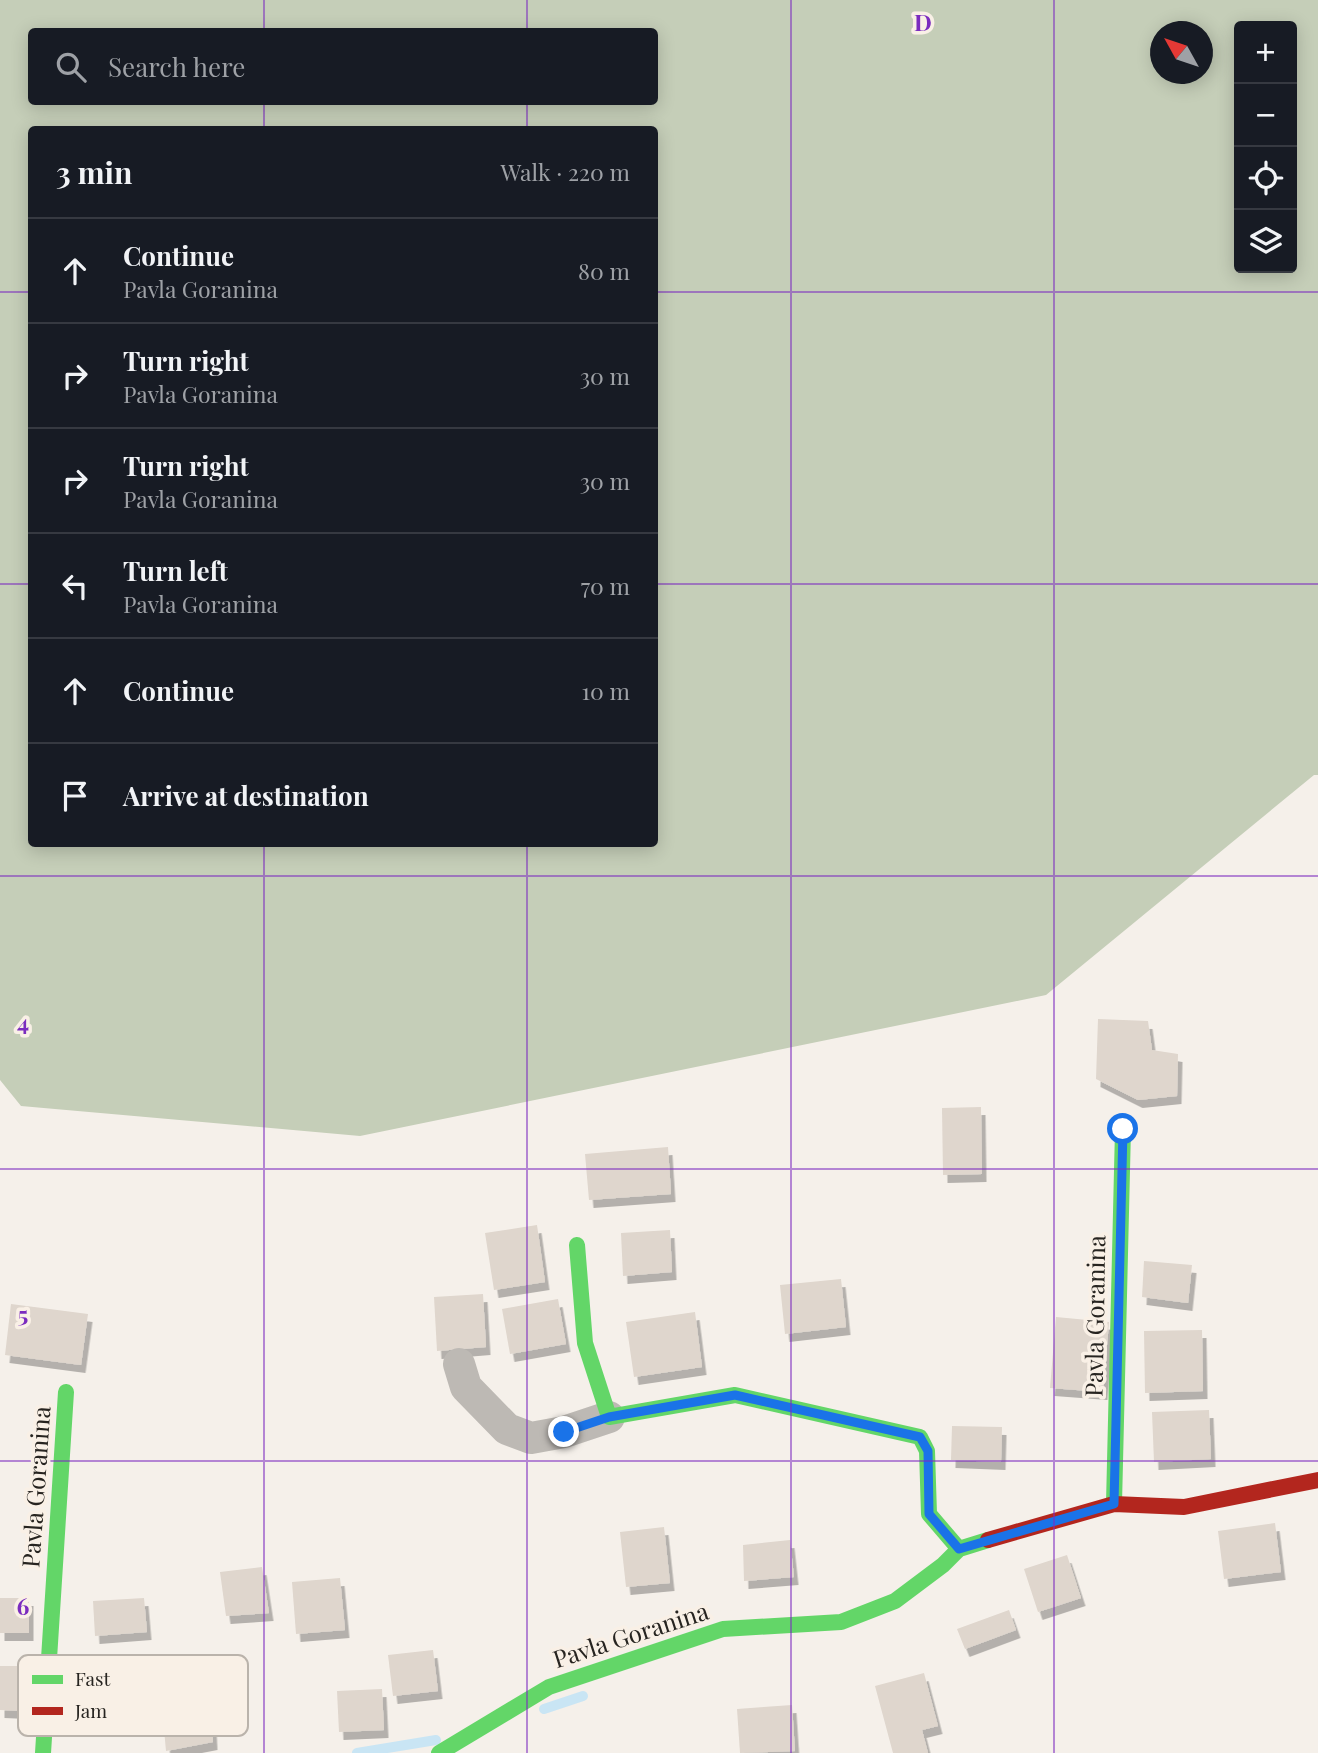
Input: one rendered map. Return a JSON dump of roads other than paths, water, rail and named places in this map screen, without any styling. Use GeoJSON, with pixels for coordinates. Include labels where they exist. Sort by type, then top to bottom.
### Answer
{"type":"FeatureCollection","features":[{"type":"Feature","properties":{"kind":"street","name":"Pavla Goranina"},"geometry":{"type":"LineString","coordinates":[[1114,1504],[1123,1129]]}},
{"type":"Feature","properties":{"kind":"street"},"geometry":{"type":"LineString","coordinates":[[577,1245],[585,1343],[609,1417]]}},
{"type":"Feature","properties":{"kind":"street"},"geometry":{"type":"LineString","coordinates":[[459,1364],[466,1387],[507,1429],[531,1438],[564,1432],[609,1417],[735,1395],[920,1437],[928,1451],[929,1514],[959,1549]]}},
{"type":"Feature","properties":{"kind":"street","name":"Pavla Goranina"},"geometry":{"type":"LineString","coordinates":[[49,1655],[66,1392]]}},
{"type":"Feature","properties":{"kind":"street","name":"Pavla Goranina"},"geometry":{"type":"LineString","coordinates":[[439,1753],[549,1687],[723,1629],[841,1622],[895,1601],[943,1565],[959,1549],[1114,1504],[1184,1507],[1318,1480]]}},
{"type":"Feature","properties":{"kind":"waterway"},"geometry":{"type":"LineString","coordinates":[[544,1709],[583,1696]]}},
{"type":"Feature","properties":{"kind":"waterway"},"geometry":{"type":"LineString","coordinates":[[357,1753],[436,1740]]}}]}
